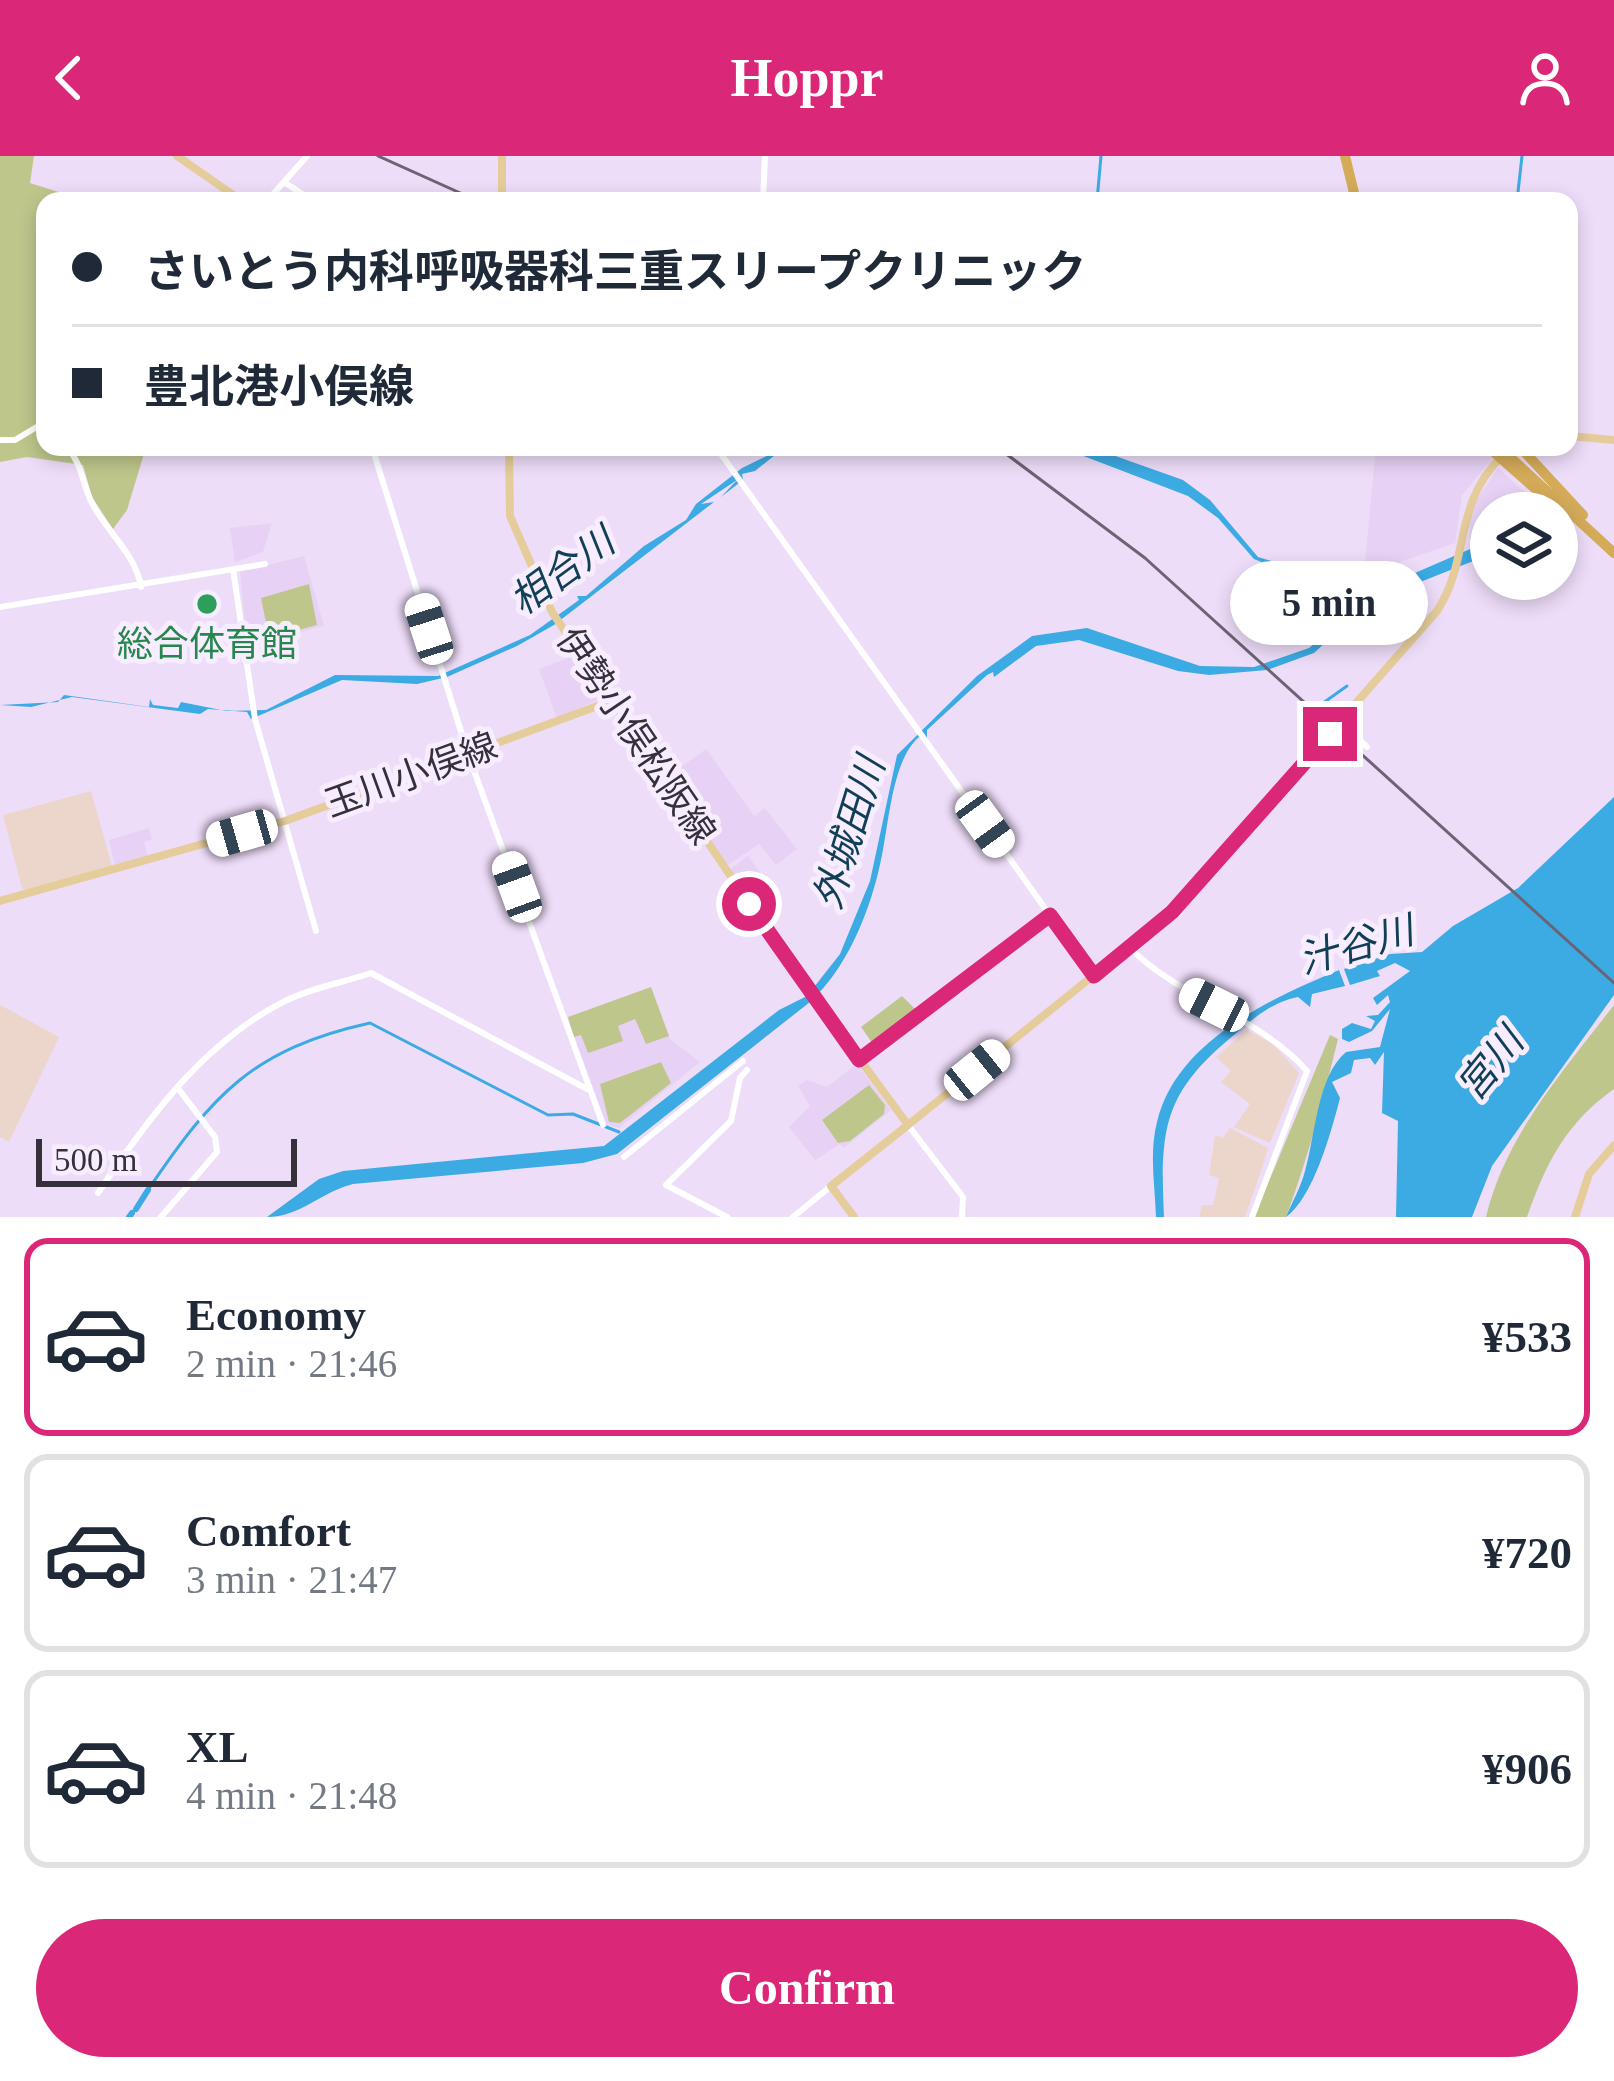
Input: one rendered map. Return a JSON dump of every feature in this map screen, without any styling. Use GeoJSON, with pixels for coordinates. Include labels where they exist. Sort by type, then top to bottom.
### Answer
{"type":"FeatureCollection","features":[{"type":"Feature","properties":{"kind":"highway"},"geometry":{"type":"LineString","coordinates":[[1348,156],[1357,192]]}},
{"type":"Feature","properties":{"kind":"highway"},"geometry":{"type":"LineString","coordinates":[[1507,456],[1550,492]]}},
{"type":"Feature","properties":{"kind":"highway"},"geometry":{"type":"LineString","coordinates":[[1528,456],[1558,492]]}},
{"type":"Feature","properties":{"kind":"highway"},"geometry":{"type":"LineString","coordinates":[[1578,515],[1614,549]]}},
{"type":"Feature","properties":{"kind":"main road"},"geometry":{"type":"LineString","coordinates":[[177,156],[229,192]]}},
{"type":"Feature","properties":{"kind":"main road"},"geometry":{"type":"LineString","coordinates":[[502,156],[502,192]]}},
{"type":"Feature","properties":{"kind":"main road"},"geometry":{"type":"LineString","coordinates":[[1578,437],[1614,440]]}},
{"type":"Feature","properties":{"kind":"main road","name":"伊勢小俣松阪線"},"geometry":{"type":"LineString","coordinates":[[509,456],[510,516],[552,612],[803,983],[908,1125]]}},
{"type":"Feature","properties":{"kind":"main road"},"geometry":{"type":"LineString","coordinates":[[854,1217],[832,1186],[1172,912],[1416,637],[1440,607],[1473,490],[1499,456]]}},
{"type":"Feature","properties":{"kind":"main road"},"geometry":{"type":"LineString","coordinates":[[595,708],[601,698],[596,680]]}},
{"type":"Feature","properties":{"kind":"main road","name":"玉川小俣線"},"geometry":{"type":"LineString","coordinates":[[0,902],[285,821],[611,701]]}},
{"type":"Feature","properties":{"kind":"main road"},"geometry":{"type":"LineString","coordinates":[[1575,1217],[1589,1174],[1614,1145]]}},
{"type":"Feature","properties":{"kind":"street"},"geometry":{"type":"LineString","coordinates":[[275,192],[307,156]]}},
{"type":"Feature","properties":{"kind":"street"},"geometry":{"type":"LineString","coordinates":[[763,192],[765,156]]}},
{"type":"Feature","properties":{"kind":"street"},"geometry":{"type":"LineString","coordinates":[[284,182],[299,192]]}},
{"type":"Feature","properties":{"kind":"street"},"geometry":{"type":"LineString","coordinates":[[0,440],[13,440],[36,427]]}},
{"type":"Feature","properties":{"kind":"street"},"geometry":{"type":"LineString","coordinates":[[75,456],[91,501],[138,570],[141,587]]}},
{"type":"Feature","properties":{"kind":"street"},"geometry":{"type":"LineString","coordinates":[[375,456],[468,754],[603,1125]]}},
{"type":"Feature","properties":{"kind":"street"},"geometry":{"type":"LineString","coordinates":[[723,456],[1094,976]]}},
{"type":"Feature","properties":{"kind":"street"},"geometry":{"type":"LineString","coordinates":[[0,607],[265,564]]}},
{"type":"Feature","properties":{"kind":"street"},"geometry":{"type":"LineString","coordinates":[[233,569],[252,706],[316,931]]}},
{"type":"Feature","properties":{"kind":"street"},"geometry":{"type":"LineString","coordinates":[[1352,732],[1367,746]]}},
{"type":"Feature","properties":{"kind":"street"},"geometry":{"type":"LineString","coordinates":[[859,1060],[1050,915]]}},
{"type":"Feature","properties":{"kind":"street"},"geometry":{"type":"LineString","coordinates":[[1130,948],[1172,985],[1280,1042],[1307,1074],[1252,1217]]}},
{"type":"Feature","properties":{"kind":"street"},"geometry":{"type":"LineString","coordinates":[[98,1193],[154,1111],[278,1005],[373,973],[590,1090]]}},
{"type":"Feature","properties":{"kind":"street"},"geometry":{"type":"LineString","coordinates":[[624,1157],[745,1066],[731,1121],[666,1185],[728,1217]]}},
{"type":"Feature","properties":{"kind":"street"},"geometry":{"type":"LineString","coordinates":[[161,1217],[217,1152],[215,1137],[177,1087]]}},
{"type":"Feature","properties":{"kind":"street"},"geometry":{"type":"LineString","coordinates":[[908,1125],[963,1197],[962,1217]]}},
{"type":"Feature","properties":{"kind":"street"},"geometry":{"type":"LineString","coordinates":[[793,1217],[832,1186]]}},
{"type":"Feature","properties":{"kind":"shaded area"},"geometry":{"type":"Polygon","coordinates":[[[1375,456],[1490,456],[1492,459],[1462,495],[1455,543],[1364,572],[1375,456]]]}},
{"type":"Feature","properties":{"kind":"shaded area"},"geometry":{"type":"Polygon","coordinates":[[[1498,468],[1524,492],[1482,492],[1498,468]]]}},
{"type":"Feature","properties":{"kind":"shaded area"},"geometry":{"type":"Polygon","coordinates":[[[272,523],[263,552],[235,562],[230,528],[272,523]]]}},
{"type":"Feature","properties":{"kind":"shaded area"},"geometry":{"type":"Polygon","coordinates":[[[304,556],[324,626],[247,645],[240,572],[304,556]]]}},
{"type":"Feature","properties":{"kind":"shaded area"},"geometry":{"type":"Polygon","coordinates":[[[576,655],[597,690],[597,700],[557,719],[539,669],[576,655]]]}},
{"type":"Feature","properties":{"kind":"shaded area"},"geometry":{"type":"Polygon","coordinates":[[[706,749],[754,816],[765,808],[797,849],[776,865],[759,844],[728,865],[688,809],[703,798],[681,767],[706,749]]]}},
{"type":"Feature","properties":{"kind":"shaded area"},"geometry":{"type":"Polygon","coordinates":[[[91,791],[112,866],[28,891],[22,888],[3,815],[91,791]]]}},
{"type":"Feature","properties":{"kind":"shaded area"},"geometry":{"type":"Polygon","coordinates":[[[149,828],[152,839],[144,842],[148,856],[115,866],[109,840],[149,828]]]}},
{"type":"Feature","properties":{"kind":"shaded area"},"geometry":{"type":"Polygon","coordinates":[[[748,856],[773,890],[755,906],[730,869],[748,856]]]}},
{"type":"Feature","properties":{"kind":"shaded area"},"geometry":{"type":"Polygon","coordinates":[[[651,987],[670,1039],[700,1062],[619,1128],[607,1125],[567,1019],[651,987]]]}},
{"type":"Feature","properties":{"kind":"shaded area"},"geometry":{"type":"Polygon","coordinates":[[[0,1005],[59,1037],[9,1142],[0,1137],[0,1005]]]}},
{"type":"Feature","properties":{"kind":"shaded area"},"geometry":{"type":"Polygon","coordinates":[[[1247,1030],[1273,1044],[1299,1073],[1270,1143],[1234,1127],[1250,1104],[1221,1082],[1231,1071],[1216,1057],[1247,1030]]]}},
{"type":"Feature","properties":{"kind":"shaded area"},"geometry":{"type":"Polygon","coordinates":[[[857,1064],[891,1110],[844,1148],[840,1144],[815,1160],[789,1127],[810,1106],[798,1086],[807,1080],[827,1087],[857,1064]]]}},
{"type":"Feature","properties":{"kind":"shaded area"},"geometry":{"type":"Polygon","coordinates":[[[1230,1128],[1268,1148],[1245,1217],[1199,1217],[1202,1205],[1213,1205],[1219,1178],[1209,1175],[1215,1135],[1223,1138],[1230,1128]]]}},
{"type":"Feature","properties":{"kind":"green space"},"geometry":{"type":"Polygon","coordinates":[[[0,156],[34,156],[30,183],[58,192],[36,192],[36,456],[143,456],[127,510],[113,529],[92,497],[83,465],[27,457],[0,462],[0,156]]]}},
{"type":"Feature","properties":{"kind":"green space"},"geometry":{"type":"Polygon","coordinates":[[[309,584],[317,625],[269,638],[261,598],[309,584]]]}},
{"type":"Feature","properties":{"kind":"green space"},"geometry":{"type":"Polygon","coordinates":[[[651,987],[669,1036],[646,1044],[635,1019],[618,1026],[623,1041],[588,1053],[581,1035],[574,1037],[568,1017],[651,987]]]}},
{"type":"Feature","properties":{"kind":"green space"},"geometry":{"type":"Polygon","coordinates":[[[902,996],[919,1013],[875,1047],[861,1027],[902,996]]]}},
{"type":"Feature","properties":{"kind":"green space"},"geometry":{"type":"Polygon","coordinates":[[[1614,1005],[1614,1089],[1570,1130],[1527,1217],[1486,1217],[1522,1131],[1614,1005]]]}},
{"type":"Feature","properties":{"kind":"green space"},"geometry":{"type":"Polygon","coordinates":[[[1330,1035],[1338,1039],[1286,1217],[1254,1217],[1330,1035]]]}},
{"type":"Feature","properties":{"kind":"green space"},"geometry":{"type":"Polygon","coordinates":[[[661,1062],[671,1083],[620,1123],[609,1122],[600,1084],[661,1062]]]}},
{"type":"Feature","properties":{"kind":"green space"},"geometry":{"type":"Polygon","coordinates":[[[869,1085],[885,1105],[884,1114],[850,1141],[838,1143],[822,1120],[869,1085]]]}},
{"type":"Feature","properties":{"kind":"water"},"geometry":{"type":"Polygon","coordinates":[[[774,456],[755,471],[742,474],[743,480],[721,497],[737,480],[701,504],[714,502],[554,625],[517,646],[447,677],[417,684],[342,680],[251,719],[247,712],[232,711],[266,710],[335,675],[438,676],[530,635],[579,600],[577,596],[586,596],[644,546],[686,520],[696,504],[742,468],[774,456]]]}},
{"type":"Feature","properties":{"kind":"water"},"geometry":{"type":"Polygon","coordinates":[[[1084,456],[1115,456],[1183,480],[1210,500],[1258,557],[1371,592],[1470,549],[1470,562],[1390,594],[1353,617],[1314,653],[1267,670],[1209,675],[1178,671],[1079,640],[1036,646],[994,677],[993,672],[987,675],[927,730],[927,740],[919,737],[909,748],[896,780],[869,905],[845,958],[823,989],[617,1154],[583,1163],[353,1184],[290,1213],[267,1217],[319,1179],[343,1171],[604,1146],[779,1010],[807,996],[840,954],[870,881],[897,755],[977,676],[1032,636],[1087,628],[1200,666],[1254,667],[1309,648],[1372,595],[1331,582],[1321,586],[1254,559],[1218,518],[1188,496],[1084,456]]]}},
{"type":"Feature","properties":{"kind":"water"},"geometry":{"type":"Polygon","coordinates":[[[64,695],[149,707],[150,699],[153,705],[178,708],[181,702],[221,710],[200,714],[72,697],[60,700],[64,695]]]}},
{"type":"Feature","properties":{"kind":"water"},"geometry":{"type":"Polygon","coordinates":[[[50,702],[31,707],[0,705],[50,702]]]}},
{"type":"Feature","properties":{"kind":"water","name":"宮川"},"geometry":{"type":"Polygon","coordinates":[[[1614,797],[1614,995],[1492,1166],[1472,1217],[1396,1217],[1398,1121],[1382,1113],[1384,1052],[1375,1065],[1370,1058],[1354,1060],[1351,1073],[1332,1082],[1340,1098],[1326,1146],[1305,1195],[1286,1217],[1303,1177],[1329,1076],[1346,1052],[1380,1047],[1390,1009],[1372,1031],[1349,1042],[1342,1039],[1342,1029],[1352,1023],[1371,1029],[1375,1021],[1366,1016],[1378,1015],[1390,1002],[1388,995],[1377,1005],[1373,998],[1410,971],[1395,963],[1377,971],[1380,976],[1350,985],[1344,969],[1390,954],[1422,952],[1453,926],[1518,888],[1614,797]]]}},
{"type":"Feature","properties":{"kind":"water"},"geometry":{"type":"Polygon","coordinates":[[[1339,970],[1345,986],[1312,994],[1310,1007],[1298,997],[1272,1007],[1234,1035],[1193,1076],[1171,1115],[1163,1160],[1164,1217],[1156,1217],[1153,1158],[1157,1122],[1184,1068],[1230,1026],[1339,970]]]}},
{"type":"Feature","properties":{"kind":"waterway"},"geometry":{"type":"LineString","coordinates":[[1098,192],[1101,156]]}},
{"type":"Feature","properties":{"kind":"waterway"},"geometry":{"type":"LineString","coordinates":[[1518,192],[1522,156]]}},
{"type":"Feature","properties":{"kind":"waterway"},"geometry":{"type":"LineString","coordinates":[[1316,708],[1347,686]]}},
{"type":"Feature","properties":{"kind":"waterway"},"geometry":{"type":"LineString","coordinates":[[148,1190],[194,1127],[240,1080],[295,1047],[370,1023],[548,1115],[573,1114],[619,1132]]}},
{"type":"Feature","properties":{"kind":"waterway"},"geometry":{"type":"LineString","coordinates":[[136,1209],[148,1190]]}},
{"type":"Feature","properties":{"kind":"waterway"},"geometry":{"type":"LineString","coordinates":[[129,1217],[132,1213]]}},
{"type":"Feature","properties":{"kind":"railway"},"geometry":{"type":"LineString","coordinates":[[378,156],[458,192]]}},
{"type":"Feature","properties":{"kind":"railway"},"geometry":{"type":"LineString","coordinates":[[1009,456],[1145,558],[1614,983]]}},
{"type":"Feature","properties":{"kind":"place","name":"総合体育館"},"geometry":{"type":"Point","coordinates":[207,604]}},
{"type":"Feature","properties":{"kind":"route"},"geometry":{"type":"LineString","coordinates":[[749,904],[859,1060],[1050,915],[1094,976],[1172,912],[1330,734]]}},
{"type":"Feature","properties":{"kind":"water label","name":"相合川"},"geometry":{"type":"Point","coordinates":[562,571]}},
{"type":"Feature","properties":{"kind":"water label","name":"外城田川"},"geometry":{"type":"Point","coordinates":[849,833]}},
{"type":"Feature","properties":{"kind":"water label","name":"汁谷川"},"geometry":{"type":"Point","coordinates":[1356,945]}}]}
